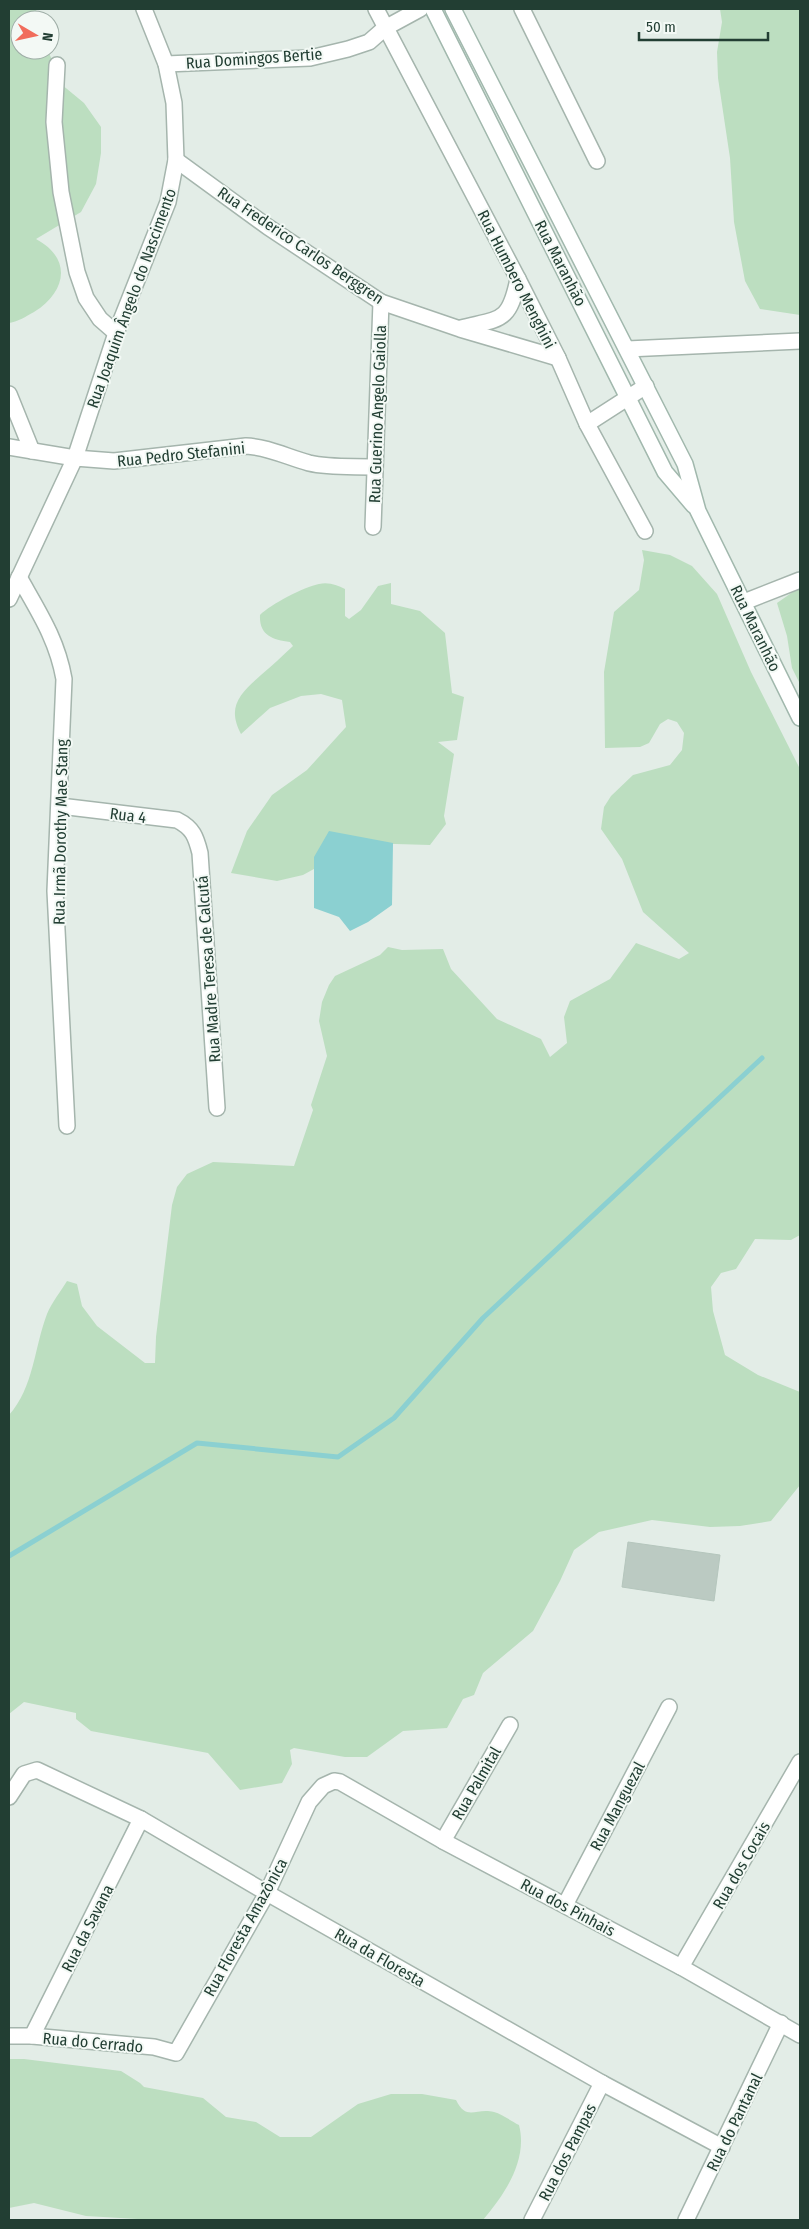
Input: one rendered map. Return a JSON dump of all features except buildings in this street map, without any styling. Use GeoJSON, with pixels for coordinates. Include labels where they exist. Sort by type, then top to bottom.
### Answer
{"type":"FeatureCollection","features":[{"type":"Feature","properties":{"kind":"street","name":"Rua Joaquim Ângelo do Nascimento"},"geometry":{"type":"LineString","coordinates":[[9,599],[75,458],[116,333],[168,202],[176,160],[174,103],[166,64],[144,9]]}},
{"type":"Feature","properties":{"kind":"street","name":"Rua Humbero Menghini"},"geometry":{"type":"LineString","coordinates":[[376,9],[518,279],[558,358],[587,424],[644,532]]}},
{"type":"Feature","properties":{"kind":"street","name":"Rua Domingos Bertie"},"geometry":{"type":"LineString","coordinates":[[166,64],[310,58],[369,42],[385,28],[420,9]]}},
{"type":"Feature","properties":{"kind":"street","name":"Rua Maranhão"},"geometry":{"type":"LineString","coordinates":[[433,9],[665,472],[698,511]]}},
{"type":"Feature","properties":{"kind":"street","name":"Rua Maranhão"},"geometry":{"type":"LineString","coordinates":[[454,9],[685,464],[698,511],[800,718]]}},
{"type":"Feature","properties":{"kind":"street"},"geometry":{"type":"LineString","coordinates":[[522,9],[597,161]]}},
{"type":"Feature","properties":{"kind":"street"},"geometry":{"type":"LineString","coordinates":[[57,65],[54,122],[61,192],[77,272],[86,298],[100,319],[116,333]]}},
{"type":"Feature","properties":{"kind":"street","name":"Rua Frederico Carlos Berggren"},"geometry":{"type":"LineString","coordinates":[[176,160],[268,227],[381,302],[460,329],[558,358]]}},
{"type":"Feature","properties":{"kind":"street"},"geometry":{"type":"LineString","coordinates":[[460,329],[496,320],[507,313],[514,299],[518,279]]}},
{"type":"Feature","properties":{"kind":"street","name":"Rua Guerino Angelo Gaiolla"},"geometry":{"type":"LineString","coordinates":[[373,527],[381,302]]}},
{"type":"Feature","properties":{"kind":"street"},"geometry":{"type":"LineString","coordinates":[[627,349],[800,341]]}},
{"type":"Feature","properties":{"kind":"street"},"geometry":{"type":"LineString","coordinates":[[587,424],[627,396],[646,386]]}},
{"type":"Feature","properties":{"kind":"street"},"geometry":{"type":"LineString","coordinates":[[9,394],[32,451]]}},
{"type":"Feature","properties":{"kind":"street","name":"Rua Pedro Stefanini"},"geometry":{"type":"LineString","coordinates":[[9,447],[75,458],[114,461],[246,446],[263,447],[295,459],[322,465],[374,467]]}},
{"type":"Feature","properties":{"kind":"street","name":"Rua Irmã Dorothy Mae Stang"},"geometry":{"type":"LineString","coordinates":[[19,577],[52,636],[60,656],[64,679],[55,891],[67,1126]]}},
{"type":"Feature","properties":{"kind":"street"},"geometry":{"type":"LineString","coordinates":[[744,602],[800,580]]}},
{"type":"Feature","properties":{"kind":"street","name":"Rua 4"},"geometry":{"type":"LineString","coordinates":[[60,806],[177,820],[187,825],[193,831]]}},
{"type":"Feature","properties":{"kind":"street","name":"Rua Madre Teresa de Calcutá"},"geometry":{"type":"LineString","coordinates":[[193,831],[200,853],[217,1108]]}},
{"type":"Feature","properties":{"kind":"street","name":"Rua Manguezal"},"geometry":{"type":"LineString","coordinates":[[565,1905],[669,1707]]}},
{"type":"Feature","properties":{"kind":"street","name":"Rua Palmital"},"geometry":{"type":"LineString","coordinates":[[443,1841],[510,1724]]}},
{"type":"Feature","properties":{"kind":"street","name":"Rua dos Cocais"},"geometry":{"type":"LineString","coordinates":[[681,1967],[800,1762]]}},
{"type":"Feature","properties":{"kind":"street","name":"Rua da Floresta"},"geometry":{"type":"LineString","coordinates":[[9,1797],[24,1774],[37,1770],[141,1819],[267,1893],[602,2083],[722,2147]]}},
{"type":"Feature","properties":{"kind":"street","name":"Rua dos Pinhais"},"geometry":{"type":"LineString","coordinates":[[334,1781],[340,1782],[443,1841],[681,1967],[781,2023],[799,2030]]}},
{"type":"Feature","properties":{"kind":"street","name":"Rua Floresta Amazônica"},"geometry":{"type":"LineString","coordinates":[[176,2053],[267,1893],[309,1802],[323,1786],[334,1781]]}},
{"type":"Feature","properties":{"kind":"street","name":"Rua da Savana"},"geometry":{"type":"LineString","coordinates":[[32,2036],[141,1819]]}},
{"type":"Feature","properties":{"kind":"street","name":"Rua do Pantanal"},"geometry":{"type":"LineString","coordinates":[[686,2220],[781,2023]]}},
{"type":"Feature","properties":{"kind":"street","name":"Rua do Cerrado"},"geometry":{"type":"LineString","coordinates":[[9,2036],[32,2036],[154,2047],[176,2053]]}},
{"type":"Feature","properties":{"kind":"street","name":"Rua dos Pampas"},"geometry":{"type":"LineString","coordinates":[[532,2220],[602,2083]]}},
{"type":"Feature","properties":{"kind":"green space"},"geometry":{"type":"Polygon","coordinates":[[[9,9],[36,9],[10,10],[10,60],[52,60],[61,84],[84,103],[101,127],[101,153],[96,184],[81,212],[36,239],[48,247],[56,256],[60,266],[61,276],[53,295],[34,312],[9,323],[9,9]]]}},
{"type":"Feature","properties":{"kind":"green space"},"geometry":{"type":"Polygon","coordinates":[[[720,9],[800,9],[800,315],[760,309],[745,281],[734,222],[730,158],[718,78],[717,52],[722,22],[720,9]]]}},
{"type":"Feature","properties":{"kind":"green space"},"geometry":{"type":"Polygon","coordinates":[[[642,550],[670,555],[692,566],[717,594],[751,672],[800,769],[800,1235],[791,1240],[755,1239],[736,1269],[721,1273],[711,1287],[713,1311],[725,1355],[758,1375],[800,1392],[800,1485],[771,1521],[740,1526],[710,1527],[652,1520],[599,1532],[574,1550],[560,1581],[533,1631],[483,1673],[474,1695],[463,1699],[447,1728],[403,1731],[367,1757],[345,1757],[294,1748],[290,1750],[292,1764],[282,1783],[240,1790],[208,1753],[91,1731],[76,1719],[76,1713],[24,1702],[9,1714],[9,1415],[24,1392],[29,1380],[47,1314],[67,1281],[77,1284],[82,1306],[97,1326],[145,1363],[155,1363],[156,1337],[172,1205],[177,1187],[187,1174],[213,1162],[294,1166],[313,1110],[311,1105],[327,1056],[319,1021],[322,1002],[335,976],[380,955],[388,947],[402,950],[443,949],[451,969],[497,1019],[541,1039],[550,1057],[567,1043],[564,1017],[570,1001],[610,979],[636,943],[679,959],[689,953],[643,912],[622,859],[601,829],[604,807],[611,796],[633,775],[670,765],[682,750],[684,733],[677,722],[668,719],[660,724],[649,743],[640,747],[605,748],[604,672],[614,612],[639,590],[644,560],[642,550]]]}},
{"type":"Feature","properties":{"kind":"green space"},"geometry":{"type":"Polygon","coordinates":[[[326,583],[345,589],[345,616],[349,619],[361,610],[378,586],[391,583],[391,604],[420,611],[445,633],[452,693],[464,697],[457,740],[438,742],[454,754],[444,816],[446,824],[430,845],[361,843],[303,875],[277,881],[231,873],[247,831],[272,795],[307,770],[346,727],[342,700],[321,694],[301,696],[270,708],[241,734],[235,716],[235,708],[242,694],[293,646],[290,642],[272,638],[264,632],[260,622],[260,615],[297,592],[326,583]]]}},
{"type":"Feature","properties":{"kind":"green space"},"geometry":{"type":"Polygon","coordinates":[[[800,587],[800,684],[792,668],[787,636],[777,603],[800,587]]]}},
{"type":"Feature","properties":{"kind":"green space"},"geometry":{"type":"Polygon","coordinates":[[[9,2059],[24,2059],[121,2071],[144,2087],[203,2098],[226,2117],[256,2122],[280,2137],[311,2137],[358,2104],[391,2094],[422,2094],[456,2100],[460,2107],[468,2112],[494,2112],[519,2125],[520,2151],[513,2176],[483,2220],[155,2220],[86,2216],[34,2203],[9,2208],[9,2059]]]}},
{"type":"Feature","properties":{"kind":"water"},"geometry":{"type":"Polygon","coordinates":[[[329,831],[393,843],[392,905],[368,922],[350,931],[339,917],[314,908],[314,857],[329,831]]]}},
{"type":"Feature","properties":{"kind":"waterway"},"geometry":{"type":"LineString","coordinates":[[9,1556],[197,1443],[338,1457],[394,1418],[483,1318],[762,1058]]}}]}
